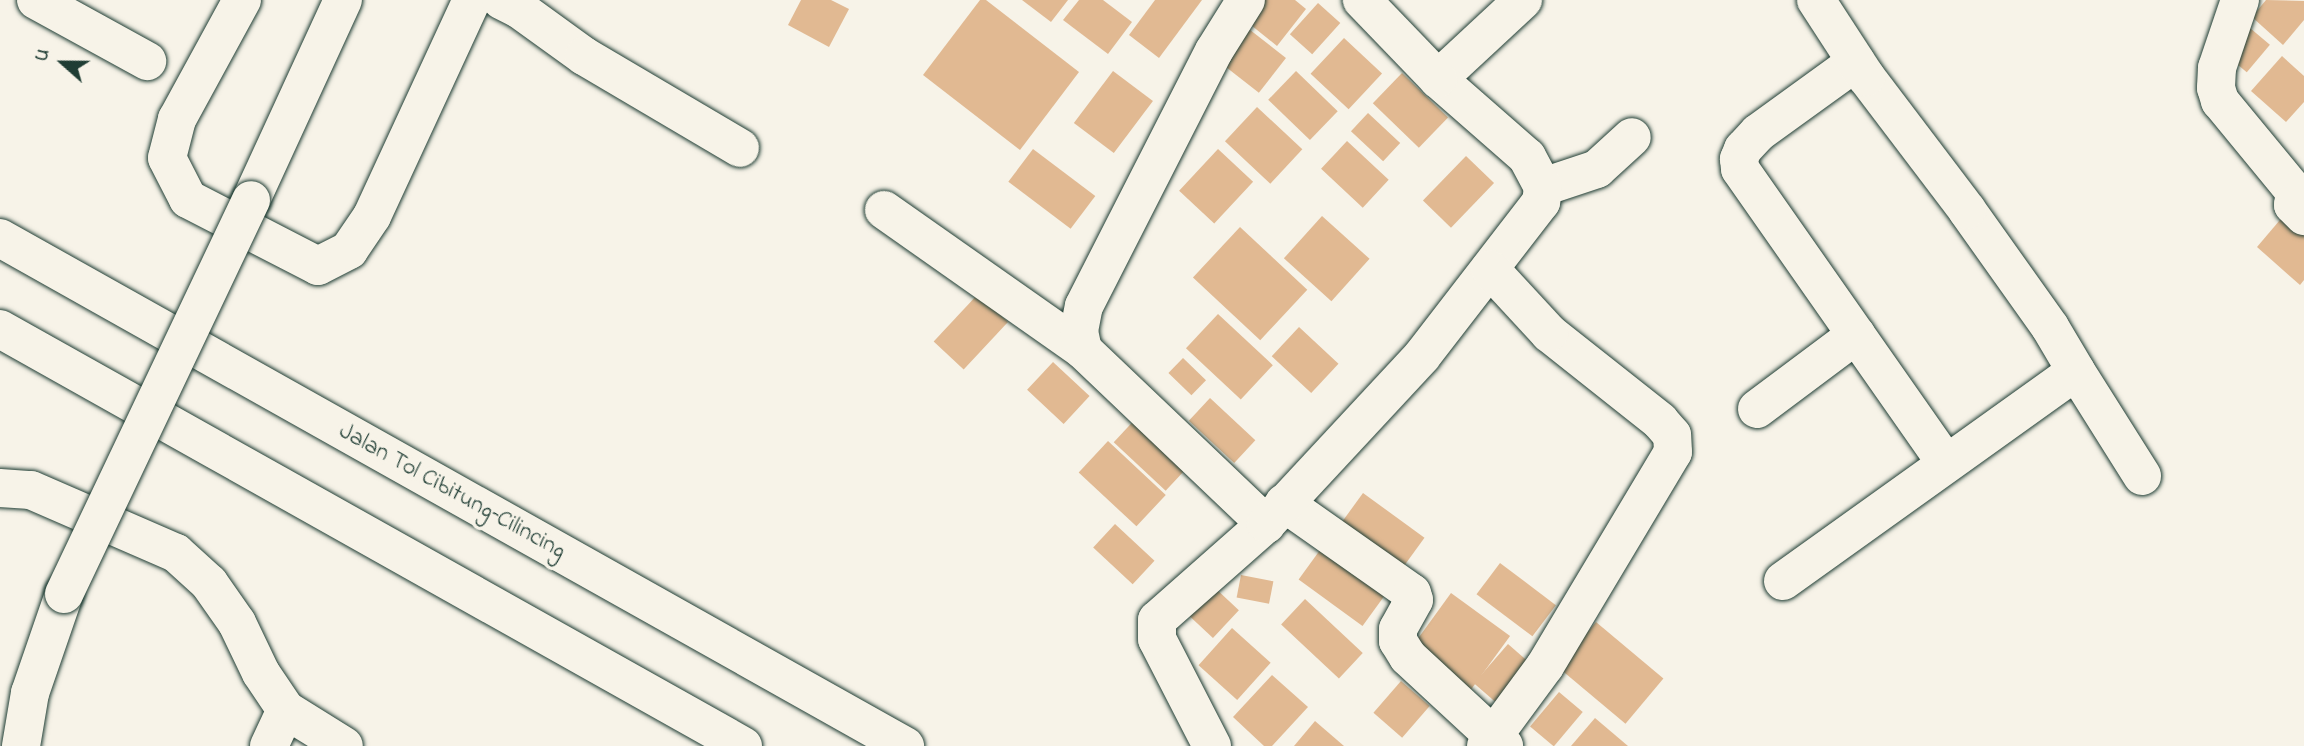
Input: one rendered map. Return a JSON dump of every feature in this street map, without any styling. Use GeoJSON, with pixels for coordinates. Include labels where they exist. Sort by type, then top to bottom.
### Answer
{"type":"FeatureCollection","features":[{"type":"Feature","properties":{"kind":"main road"},"geometry":{"type":"LineString","coordinates":[[37,0],[147,61]]}},
{"type":"Feature","properties":{"kind":"main road"},"geometry":{"type":"LineString","coordinates":[[242,0],[177,119],[167,158],[188,199],[318,266],[349,250],[372,216],[472,0]]}},
{"type":"Feature","properties":{"kind":"main road"},"geometry":{"type":"LineString","coordinates":[[21,746],[30,693],[64,594],[343,0]]}},
{"type":"Feature","properties":{"kind":"main road"},"geometry":{"type":"LineString","coordinates":[[502,0],[519,9],[584,56],[740,148]]}},
{"type":"Feature","properties":{"kind":"main road"},"geometry":{"type":"LineString","coordinates":[[1083,350],[1079,331],[1084,306],[1214,51],[1246,0]]}},
{"type":"Feature","properties":{"kind":"main road"},"geometry":{"type":"LineString","coordinates":[[1212,746],[1157,639],[1157,620],[1275,514],[1422,356],[1541,202],[1543,187],[1527,157],[1438,79],[1362,0]]}},
{"type":"Feature","properties":{"kind":"main road"},"geometry":{"type":"LineString","coordinates":[[1438,79],[1523,0]]}},
{"type":"Feature","properties":{"kind":"main road"},"geometry":{"type":"LineString","coordinates":[[1816,0],[1856,62],[1967,210],[2050,327],[2141,476]]}},
{"type":"Feature","properties":{"kind":"main road"},"geometry":{"type":"LineString","coordinates":[[2240,0],[2217,68],[2216,88],[2220,101],[2295,192],[2294,205],[2304,216]]}},
{"type":"Feature","properties":{"kind":"main road"},"geometry":{"type":"LineString","coordinates":[[1856,62],[1758,133],[1743,149],[1739,159],[1740,169],[1945,462]]}},
{"type":"Feature","properties":{"kind":"main road"},"geometry":{"type":"LineString","coordinates":[[1543,187],[1597,169],[1632,137]]}},
{"type":"Feature","properties":{"kind":"main road"},"geometry":{"type":"LineString","coordinates":[[884,210],[1083,350],[1275,514],[1412,593],[1414,600],[1398,629],[1398,641],[1408,657],[1494,743],[1545,666],[1673,452],[1672,435],[1660,421],[1549,333],[1490,269]]}},
{"type":"Feature","properties":{"kind":"main road","name":"Jalan Tol Cibitung–Cilincing"},"geometry":{"type":"LineString","coordinates":[[0,238],[905,746]]}},
{"type":"Feature","properties":{"kind":"main road"},"geometry":{"type":"LineString","coordinates":[[0,328],[743,746]]}},
{"type":"Feature","properties":{"kind":"main road"},"geometry":{"type":"LineString","coordinates":[[1757,409],[1856,335]]}},
{"type":"Feature","properties":{"kind":"main road"},"geometry":{"type":"LineString","coordinates":[[1783,581],[1945,462],[2076,371]]}},
{"type":"Feature","properties":{"kind":"main road"},"geometry":{"type":"LineString","coordinates":[[0,488],[31,490],[176,553],[209,583],[237,623],[261,673],[286,710],[344,746]]}},
{"type":"Feature","properties":{"kind":"main road"},"geometry":{"type":"LineString","coordinates":[[269,746],[286,710]]}},
{"type":"Feature","properties":{"kind":"building"},"geometry":{"type":"Polygon","coordinates":[[[801,0],[831,0],[849,9],[829,47],[788,25],[801,0]]]}},
{"type":"Feature","properties":{"kind":"building"},"geometry":{"type":"Polygon","coordinates":[[[980,0],[986,0],[1079,72],[1020,150],[923,75],[980,0]]]}},
{"type":"Feature","properties":{"kind":"building"},"geometry":{"type":"Polygon","coordinates":[[[1022,0],[1068,0],[1051,22],[1022,0]]]}},
{"type":"Feature","properties":{"kind":"building"},"geometry":{"type":"Polygon","coordinates":[[[1079,0],[1103,0],[1132,22],[1108,54],[1063,20],[1079,0]]]}},
{"type":"Feature","properties":{"kind":"building"},"geometry":{"type":"Polygon","coordinates":[[[1155,0],[1202,0],[1159,58],[1129,35],[1155,0]]]}},
{"type":"Feature","properties":{"kind":"building"},"geometry":{"type":"Polygon","coordinates":[[[1255,0],[1295,0],[1306,9],[1277,46],[1241,17],[1255,0]]]}},
{"type":"Feature","properties":{"kind":"building"},"geometry":{"type":"Polygon","coordinates":[[[2266,0],[2304,1],[2304,20],[2283,45],[2252,17],[2266,0]]]}},
{"type":"Feature","properties":{"kind":"building"},"geometry":{"type":"Polygon","coordinates":[[[1318,3],[1340,23],[1312,54],[1290,34],[1318,3]]]}},
{"type":"Feature","properties":{"kind":"building"},"geometry":{"type":"Polygon","coordinates":[[[1245,26],[1286,58],[1259,93],[1218,61],[1245,26]]]}},
{"type":"Feature","properties":{"kind":"building"},"geometry":{"type":"Polygon","coordinates":[[[2250,28],[2270,45],[2247,72],[2227,56],[2250,28]]]}},
{"type":"Feature","properties":{"kind":"building"},"geometry":{"type":"Polygon","coordinates":[[[1344,38],[1382,73],[1349,109],[1311,74],[1344,38]]]}},
{"type":"Feature","properties":{"kind":"building"},"geometry":{"type":"Polygon","coordinates":[[[2282,56],[2304,76],[2304,102],[2286,122],[2251,91],[2282,56]]]}},
{"type":"Feature","properties":{"kind":"building"},"geometry":{"type":"Polygon","coordinates":[[[1113,71],[1153,101],[1114,153],[1074,123],[1113,71]]]}},
{"type":"Feature","properties":{"kind":"building"},"geometry":{"type":"Polygon","coordinates":[[[1296,71],[1338,111],[1310,140],[1268,100],[1296,71]]]}},
{"type":"Feature","properties":{"kind":"building"},"geometry":{"type":"Polygon","coordinates":[[[1402,73],[1448,117],[1419,148],[1373,103],[1402,73]]]}},
{"type":"Feature","properties":{"kind":"building"},"geometry":{"type":"Polygon","coordinates":[[[1257,107],[1302,149],[1270,184],[1225,141],[1257,107]]]}},
{"type":"Feature","properties":{"kind":"building"},"geometry":{"type":"Polygon","coordinates":[[[1368,113],[1400,143],[1383,161],[1351,131],[1368,113]]]}},
{"type":"Feature","properties":{"kind":"building"},"geometry":{"type":"Polygon","coordinates":[[[1347,141],[1389,180],[1363,208],[1321,169],[1347,141]]]}},
{"type":"Feature","properties":{"kind":"building"},"geometry":{"type":"Polygon","coordinates":[[[1033,149],[1095,196],[1071,229],[1008,182],[1033,149]]]}},
{"type":"Feature","properties":{"kind":"building"},"geometry":{"type":"Polygon","coordinates":[[[1218,149],[1253,182],[1214,223],[1179,191],[1218,149]]]}},
{"type":"Feature","properties":{"kind":"building"},"geometry":{"type":"Polygon","coordinates":[[[1466,156],[1494,183],[1451,228],[1423,201],[1466,156]]]}},
{"type":"Feature","properties":{"kind":"building"},"geometry":{"type":"Polygon","coordinates":[[[2285,214],[2304,230],[2304,280],[2300,285],[2257,247],[2285,214]]]}},
{"type":"Feature","properties":{"kind":"building"},"geometry":{"type":"Polygon","coordinates":[[[1322,216],[1370,259],[1331,301],[1284,258],[1322,216]]]}},
{"type":"Feature","properties":{"kind":"building"},"geometry":{"type":"Polygon","coordinates":[[[1240,227],[1307,290],[1260,340],[1193,277],[1240,227]]]}},
{"type":"Feature","properties":{"kind":"building"},"geometry":{"type":"Polygon","coordinates":[[[978,294],[1008,322],[964,369],[934,342],[978,294]]]}},
{"type":"Feature","properties":{"kind":"building"},"geometry":{"type":"Polygon","coordinates":[[[1218,314],[1273,365],[1241,400],[1186,348],[1218,314]]]}},
{"type":"Feature","properties":{"kind":"building"},"geometry":{"type":"Polygon","coordinates":[[[1299,327],[1338,364],[1311,393],[1272,356],[1299,327]]]}},
{"type":"Feature","properties":{"kind":"building"},"geometry":{"type":"Polygon","coordinates":[[[1183,358],[1206,380],[1191,395],[1168,373],[1183,358]]]}},
{"type":"Feature","properties":{"kind":"building"},"geometry":{"type":"Polygon","coordinates":[[[1053,362],[1090,396],[1064,424],[1027,390],[1053,362]]]}},
{"type":"Feature","properties":{"kind":"building"},"geometry":{"type":"Polygon","coordinates":[[[1210,398],[1255,440],[1234,463],[1189,421],[1210,398]]]}},
{"type":"Feature","properties":{"kind":"building"},"geometry":{"type":"Polygon","coordinates":[[[1141,413],[1193,461],[1166,491],[1114,442],[1141,413]]]}},
{"type":"Feature","properties":{"kind":"building"},"geometry":{"type":"Polygon","coordinates":[[[1108,441],[1166,495],[1136,526],[1079,472],[1108,441]]]}},
{"type":"Feature","properties":{"kind":"building"},"geometry":{"type":"Polygon","coordinates":[[[1363,493],[1424,538],[1397,575],[1336,530],[1363,493]]]}},
{"type":"Feature","properties":{"kind":"building"},"geometry":{"type":"Polygon","coordinates":[[[1115,524],[1154,561],[1133,584],[1093,547],[1115,524]]]}},
{"type":"Feature","properties":{"kind":"building"},"geometry":{"type":"Polygon","coordinates":[[[1328,539],[1392,585],[1363,626],[1299,579],[1328,539]]]}},
{"type":"Feature","properties":{"kind":"building"},"geometry":{"type":"Polygon","coordinates":[[[1500,563],[1556,605],[1532,636],[1477,594],[1500,563]]]}},
{"type":"Feature","properties":{"kind":"building"},"geometry":{"type":"Polygon","coordinates":[[[1241,575],[1273,581],[1269,604],[1237,598],[1241,575]]]}},
{"type":"Feature","properties":{"kind":"building"},"geometry":{"type":"Polygon","coordinates":[[[1214,587],[1239,610],[1213,638],[1188,615],[1214,587]]]}},
{"type":"Feature","properties":{"kind":"building"},"geometry":{"type":"Polygon","coordinates":[[[1451,593],[1510,636],[1471,689],[1412,646],[1451,593]]]}},
{"type":"Feature","properties":{"kind":"building"},"geometry":{"type":"Polygon","coordinates":[[[1305,599],[1363,653],[1339,678],[1281,625],[1305,599]]]}},
{"type":"Feature","properties":{"kind":"building"},"geometry":{"type":"Polygon","coordinates":[[[1596,622],[1663,679],[1625,724],[1558,667],[1596,622]]]}},
{"type":"Feature","properties":{"kind":"building"},"geometry":{"type":"Polygon","coordinates":[[[1232,628],[1271,663],[1237,700],[1199,665],[1232,628]]]}},
{"type":"Feature","properties":{"kind":"building"},"geometry":{"type":"Polygon","coordinates":[[[1508,644],[1530,663],[1496,702],[1474,683],[1508,644]]]}},
{"type":"Feature","properties":{"kind":"building"},"geometry":{"type":"Polygon","coordinates":[[[1272,675],[1308,707],[1272,746],[1264,746],[1233,717],[1272,675]]]}},
{"type":"Feature","properties":{"kind":"building"},"geometry":{"type":"Polygon","coordinates":[[[1401,681],[1430,706],[1402,738],[1373,713],[1401,681]]]}},
{"type":"Feature","properties":{"kind":"building"},"geometry":{"type":"Polygon","coordinates":[[[1559,692],[1583,712],[1554,746],[1530,726],[1559,692]]]}},
{"type":"Feature","properties":{"kind":"building"},"geometry":{"type":"Polygon","coordinates":[[[1595,718],[1628,746],[1571,746],[1595,718]]]}},
{"type":"Feature","properties":{"kind":"building"},"geometry":{"type":"Polygon","coordinates":[[[1315,721],[1344,746],[1294,746],[1315,721]]]}}]}
